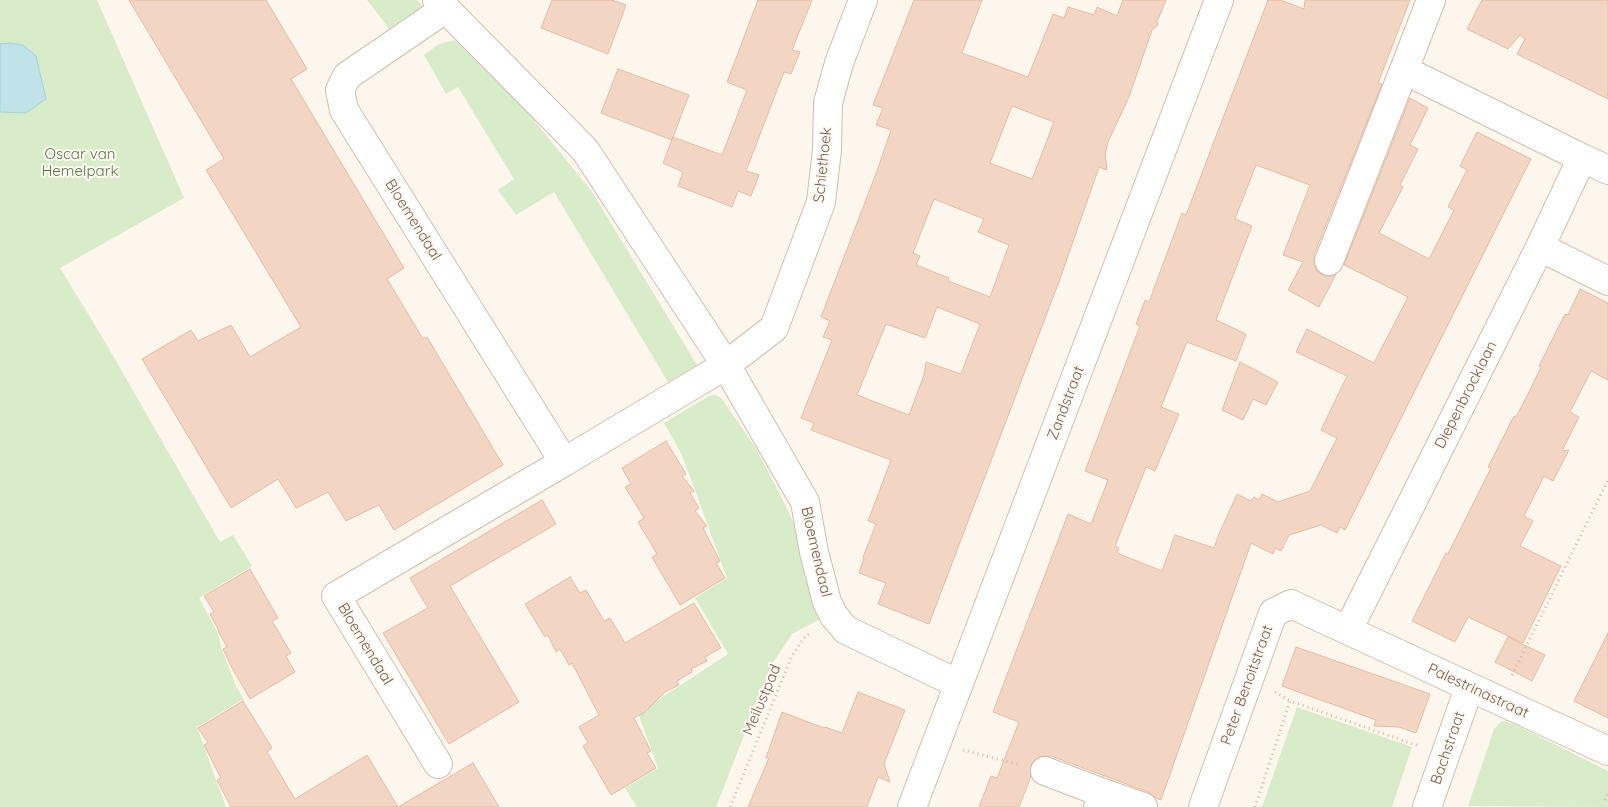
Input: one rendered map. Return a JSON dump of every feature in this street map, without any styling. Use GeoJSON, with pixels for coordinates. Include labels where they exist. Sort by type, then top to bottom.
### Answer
{"type":"FeatureCollection","features":[{"type":"Feature","properties":{"kind":"street","name":"Schiethoek"},"geometry":{"type":"LineString","coordinates":[[726,365],[774,328],[821,202],[827,150],[828,103],[839,63],[863,0]]}},
{"type":"Feature","properties":{"kind":"street","name":"Zandstraat"},"geometry":{"type":"LineString","coordinates":[[912,807],[1219,0]]}},
{"type":"Feature","properties":{"kind":"street"},"geometry":{"type":"LineString","coordinates":[[1330,261],[1431,0]]}},
{"type":"Feature","properties":{"kind":"street","name":"Bloemendaal"},"geometry":{"type":"LineString","coordinates":[[564,462],[344,110],[340,90],[347,76],[441,5],[585,150],[726,365],[805,502],[818,569],[827,602],[834,616],[846,630],[959,684]]}},
{"type":"Feature","properties":{"kind":"street"},"geometry":{"type":"LineString","coordinates":[[1404,70],[1608,170]]}},
{"type":"Feature","properties":{"kind":"street","name":"Diepenbrocklaan"},"geometry":{"type":"LineString","coordinates":[[1348,630],[1540,247],[1582,158]]}},
{"type":"Feature","properties":{"kind":"street"},"geometry":{"type":"LineString","coordinates":[[1540,247],[1608,280]]}},
{"type":"Feature","properties":{"kind":"street","name":"Bloemendaal"},"geometry":{"type":"LineString","coordinates":[[438,764],[336,596],[726,365]]}},
{"type":"Feature","properties":{"kind":"street","name":"Peter Benoitstraat"},"geometry":{"type":"LineString","coordinates":[[1203,807],[1273,613],[1291,604],[1348,630]]}},
{"type":"Feature","properties":{"kind":"street","name":"Palestrinastraat"},"geometry":{"type":"LineString","coordinates":[[1348,630],[1499,702],[1608,751]]}},
{"type":"Feature","properties":{"kind":"street","name":"Bachstraat"},"geometry":{"type":"LineString","coordinates":[[1427,807],[1469,688]]}},
{"type":"Feature","properties":{"kind":"street"},"geometry":{"type":"LineString","coordinates":[[1045,771],[1100,800],[1143,807]]}},
{"type":"Feature","properties":{"kind":"path"},"geometry":{"type":"LineString","coordinates":[[1499,702],[1608,480]]}},
{"type":"Feature","properties":{"kind":"path","name":"Meilustpad"},"geometry":{"type":"LineString","coordinates":[[730,807],[792,656],[803,639],[834,616]]}},
{"type":"Feature","properties":{"kind":"path"},"geometry":{"type":"LineString","coordinates":[[1255,807],[1290,701],[1446,755]]}},
{"type":"Feature","properties":{"kind":"path"},"geometry":{"type":"LineString","coordinates":[[962,750],[1045,771]]}},
{"type":"Feature","properties":{"kind":"path"},"geometry":{"type":"LineString","coordinates":[[1605,800],[1608,794]]}},
{"type":"Feature","properties":{"kind":"green space","name":"Oscar van Hemelpark"},"geometry":{"type":"Polygon","coordinates":[[[0,0],[97,0],[184,198],[60,268],[101,335],[220,542],[233,535],[252,566],[199,598],[217,631],[236,686],[244,699],[197,727],[226,807],[0,807],[0,0]]]}},
{"type":"Feature","properties":{"kind":"green space"},"geometry":{"type":"Polygon","coordinates":[[[367,0],[417,0],[433,17],[397,39],[367,0]]]}},
{"type":"Feature","properties":{"kind":"green space"},"geometry":{"type":"Polygon","coordinates":[[[455,40],[525,109],[592,192],[697,365],[668,382],[554,192],[516,215],[498,190],[514,179],[458,87],[446,94],[424,55],[439,44],[455,40]]]}},
{"type":"Feature","properties":{"kind":"green space"},"geometry":{"type":"Polygon","coordinates":[[[714,395],[722,399],[755,447],[779,492],[796,528],[811,599],[822,618],[792,634],[772,664],[716,807],[637,807],[625,788],[658,768],[638,713],[728,654],[695,598],[727,578],[682,455],[664,423],[709,396],[714,395]]]}},
{"type":"Feature","properties":{"kind":"green space"},"geometry":{"type":"Polygon","coordinates":[[[1297,707],[1412,747],[1392,807],[1262,807],[1297,707]]]}},
{"type":"Feature","properties":{"kind":"green space"},"geometry":{"type":"Polygon","coordinates":[[[1502,721],[1514,724],[1608,771],[1608,807],[1468,806],[1494,729],[1502,721]]]}},
{"type":"Feature","properties":{"kind":"water"},"geometry":{"type":"Polygon","coordinates":[[[0,44],[23,45],[36,56],[46,99],[26,113],[0,112],[0,44]]]}},
{"type":"Feature","properties":{"kind":"building"},"geometry":{"type":"Polygon","coordinates":[[[129,0],[266,0],[307,69],[291,79],[404,268],[387,279],[423,339],[427,337],[503,465],[394,530],[379,505],[346,521],[328,492],[296,508],[278,479],[231,508],[142,359],[191,330],[198,341],[231,325],[250,357],[301,327],[206,170],[224,159],[129,0]]]}},
{"type":"Feature","properties":{"kind":"building"},"geometry":{"type":"Polygon","coordinates":[[[552,0],[612,0],[626,5],[608,54],[541,28],[552,0]]]}},
{"type":"Feature","properties":{"kind":"building"},"geometry":{"type":"Polygon","coordinates":[[[758,0],[812,0],[792,50],[800,52],[791,74],[784,72],[746,171],[759,175],[751,196],[738,191],[732,207],[678,186],[683,172],[663,163],[673,137],[722,155],[747,90],[727,82],[758,0]]]}},
{"type":"Feature","properties":{"kind":"building"},"geometry":{"type":"Polygon","coordinates":[[[914,0],[982,0],[962,53],[1028,77],[1053,14],[1064,18],[1068,7],[1094,15],[1097,7],[1117,16],[1123,0],[1166,0],[1157,22],[1158,25],[1152,30],[1129,97],[1108,142],[1105,154],[1107,170],[1099,167],[1060,279],[929,624],[878,604],[886,583],[859,573],[876,524],[868,521],[891,460],[811,430],[814,423],[801,418],[832,340],[823,337],[830,321],[821,317],[891,130],[876,125],[883,108],[873,105],[914,0]],[[1012,106],[990,163],[1032,179],[1054,122],[1012,106]],[[934,199],[913,253],[920,256],[916,265],[949,278],[948,281],[990,297],[1009,245],[978,232],[984,219],[934,199]],[[937,307],[925,338],[886,324],[857,395],[909,415],[924,375],[926,362],[961,374],[980,324],[937,307]]]}},
{"type":"Feature","properties":{"kind":"building"},"geometry":{"type":"Polygon","coordinates":[[[1268,0],[1280,0],[1304,9],[1305,0],[1410,0],[1378,83],[1382,84],[1314,255],[1314,264],[1317,271],[1324,276],[1336,274],[1319,307],[1288,290],[1303,262],[1283,255],[1310,185],[1256,165],[1235,219],[1252,226],[1216,320],[1246,334],[1236,361],[1187,342],[1161,407],[1179,414],[1155,471],[1146,467],[1115,546],[1119,548],[1117,553],[1162,571],[1175,535],[1214,548],[1237,494],[1251,501],[1254,497],[1259,500],[1262,494],[1278,502],[1310,491],[1337,438],[1321,430],[1347,376],[1296,352],[1307,329],[1374,363],[1408,297],[1344,265],[1410,98],[1428,108],[1410,145],[1418,149],[1400,185],[1403,187],[1379,233],[1429,259],[1454,210],[1448,207],[1467,170],[1460,166],[1477,132],[1531,159],[1345,530],[1340,527],[1337,533],[1321,525],[1289,535],[1281,551],[1275,548],[1273,554],[1251,543],[1161,800],[1148,792],[1051,756],[1043,756],[1036,759],[1031,765],[1031,776],[1019,807],[979,807],[991,776],[997,778],[1019,722],[993,712],[1068,514],[1091,524],[1108,480],[1085,471],[1140,326],[1136,324],[1145,300],[1149,302],[1182,213],[1186,215],[1268,0]]]}},
{"type":"Feature","properties":{"kind":"building"},"geometry":{"type":"Polygon","coordinates":[[[1482,0],[1608,0],[1608,99],[1517,54],[1525,39],[1520,35],[1508,49],[1467,29],[1482,0]]]}},
{"type":"Feature","properties":{"kind":"building"},"geometry":{"type":"Polygon","coordinates":[[[618,69],[689,95],[672,140],[601,113],[618,69]]]}},
{"type":"Feature","properties":{"kind":"building"},"geometry":{"type":"Polygon","coordinates":[[[1580,289],[1608,303],[1608,380],[1591,371],[1570,412],[1579,417],[1562,451],[1569,450],[1553,481],[1544,476],[1524,516],[1533,521],[1520,546],[1561,566],[1523,643],[1468,617],[1455,642],[1412,621],[1491,468],[1488,467],[1514,416],[1516,417],[1529,392],[1541,367],[1539,366],[1565,314],[1568,315],[1580,289]]]}},
{"type":"Feature","properties":{"kind":"building"},"geometry":{"type":"Polygon","coordinates":[[[1240,362],[1278,382],[1266,405],[1253,399],[1243,420],[1222,410],[1240,362]]]}},
{"type":"Feature","properties":{"kind":"building"},"geometry":{"type":"Polygon","coordinates":[[[666,441],[686,474],[682,476],[694,491],[690,493],[699,508],[695,511],[707,526],[703,528],[720,561],[716,563],[725,578],[680,605],[652,557],[657,554],[638,522],[644,518],[625,487],[631,484],[622,468],[666,441]]]}},
{"type":"Feature","properties":{"kind":"building"},"geometry":{"type":"Polygon","coordinates":[[[542,500],[556,524],[450,586],[519,702],[449,744],[383,633],[428,608],[410,578],[542,500]]]}},
{"type":"Feature","properties":{"kind":"building"},"geometry":{"type":"Polygon","coordinates":[[[250,569],[278,618],[272,621],[291,653],[286,656],[295,672],[250,699],[223,649],[227,647],[210,614],[214,612],[204,596],[250,569]]]}},
{"type":"Feature","properties":{"kind":"building"},"geometry":{"type":"Polygon","coordinates":[[[570,577],[580,593],[586,590],[604,621],[610,618],[625,643],[694,603],[721,648],[705,657],[707,661],[691,669],[692,672],[677,681],[679,685],[665,692],[645,712],[634,718],[651,751],[647,753],[656,768],[611,795],[583,746],[588,743],[579,727],[599,715],[572,663],[569,665],[560,649],[556,652],[548,635],[545,637],[525,604],[570,577]]]}},
{"type":"Feature","properties":{"kind":"building"},"geometry":{"type":"Polygon","coordinates":[[[1608,633],[1608,718],[1574,701],[1608,633]]]}},
{"type":"Feature","properties":{"kind":"building"},"geometry":{"type":"Polygon","coordinates":[[[1508,637],[1545,655],[1532,681],[1495,662],[1508,637]]]}},
{"type":"Feature","properties":{"kind":"building"},"geometry":{"type":"Polygon","coordinates":[[[1296,647],[1430,694],[1416,733],[1399,727],[1374,726],[1376,720],[1282,686],[1296,647]]]}},
{"type":"Feature","properties":{"kind":"building"},"geometry":{"type":"Polygon","coordinates":[[[858,692],[905,710],[884,764],[890,782],[878,777],[867,807],[748,807],[769,758],[766,758],[782,712],[842,733],[858,692]]]}},
{"type":"Feature","properties":{"kind":"building"},"geometry":{"type":"Polygon","coordinates":[[[243,701],[272,748],[267,752],[295,799],[367,755],[398,807],[231,807],[217,780],[221,778],[204,745],[208,743],[198,728],[243,701]]]}},
{"type":"Feature","properties":{"kind":"building"},"geometry":{"type":"Polygon","coordinates":[[[473,763],[499,807],[398,807],[473,763]]]}}]}
